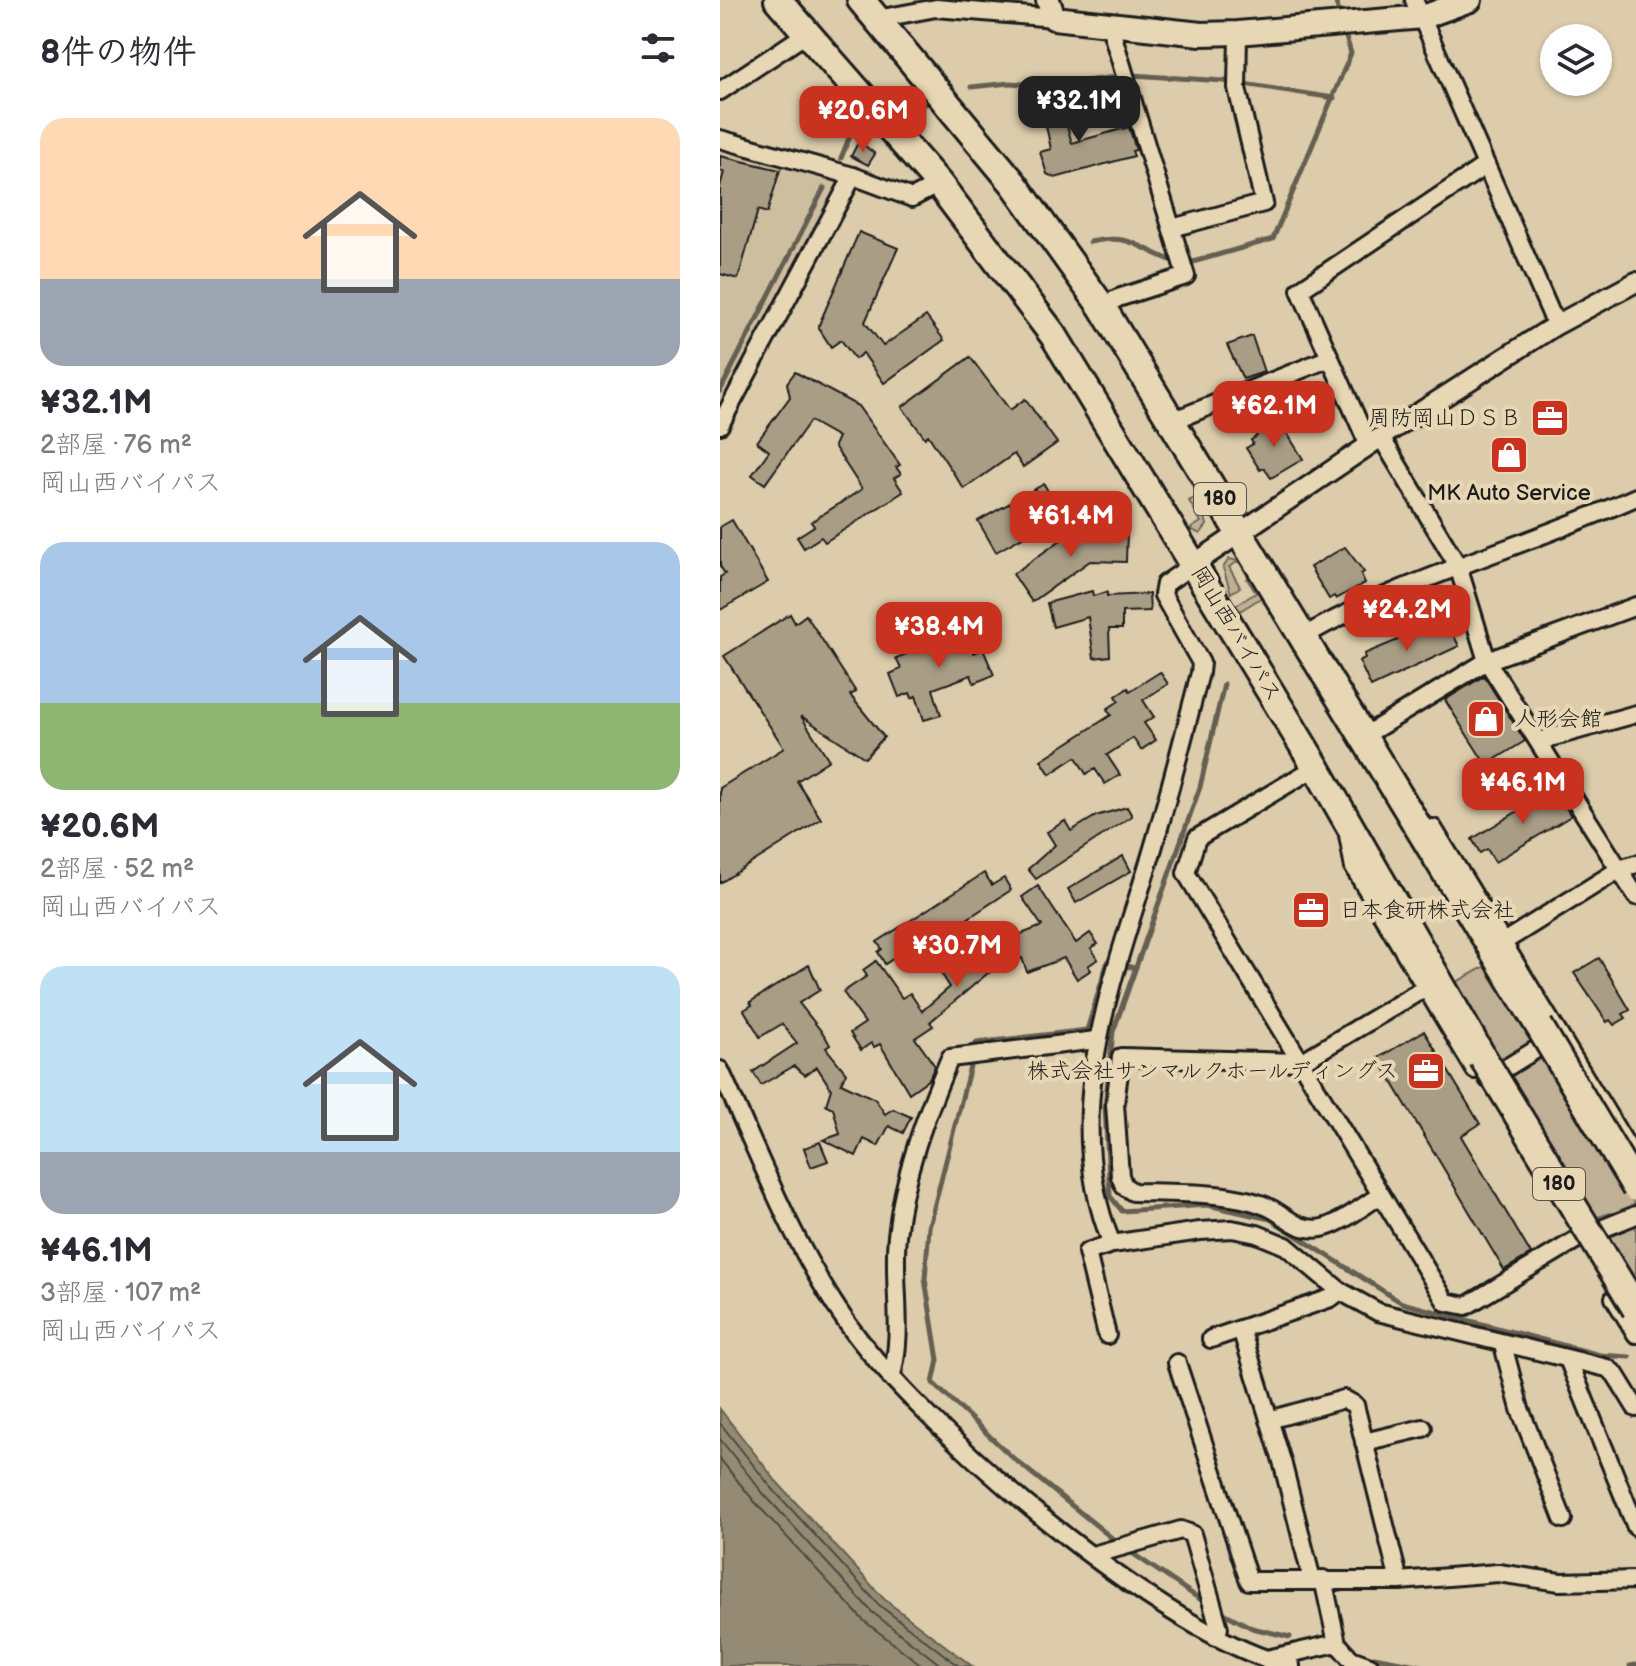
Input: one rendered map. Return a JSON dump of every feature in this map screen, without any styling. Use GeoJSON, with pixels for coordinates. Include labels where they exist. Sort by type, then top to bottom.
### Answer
{"type":"FeatureCollection","features":[{"type":"Feature","properties":{"kind":"highway","name":"岡山西バイパス"},"geometry":{"type":"LineString","coordinates":[[778,0],[939,184],[1054,336],[1316,767],[1483,1070],[1636,1309]]}},
{"type":"Feature","properties":{"kind":"highway","name":"180"},"geometry":{"type":"LineString","coordinates":[[869,9],[1014,184],[1102,307],[1364,736],[1550,1030],[1636,1188]]}},
{"type":"Feature","properties":{"kind":"main road"},"geometry":{"type":"LineString","coordinates":[[1051,9],[1109,23],[1201,34],[1238,33],[1470,0]]}},
{"type":"Feature","properties":{"kind":"street"},"geometry":{"type":"LineString","coordinates":[[869,9],[1051,9]]}},
{"type":"Feature","properties":{"kind":"street"},"geometry":{"type":"LineString","coordinates":[[1419,9],[1556,325]]}},
{"type":"Feature","properties":{"kind":"street"},"geometry":{"type":"LineString","coordinates":[[1102,307],[1118,298],[1186,276],[1109,23]]}},
{"type":"Feature","properties":{"kind":"street"},"geometry":{"type":"LineString","coordinates":[[1172,228],[1264,203],[1238,83],[1238,33]]}},
{"type":"Feature","properties":{"kind":"street"},"geometry":{"type":"LineString","coordinates":[[720,91],[806,34]]}},
{"type":"Feature","properties":{"kind":"street"},"geometry":{"type":"LineString","coordinates":[[720,139],[853,176],[912,198],[939,184]]}},
{"type":"Feature","properties":{"kind":"street"},"geometry":{"type":"LineString","coordinates":[[1486,165],[1300,290],[1330,358],[1375,442],[1458,566],[1487,661],[1628,867],[1636,896]]}},
{"type":"Feature","properties":{"kind":"street"},"geometry":{"type":"LineString","coordinates":[[720,425],[853,176]]}},
{"type":"Feature","properties":{"kind":"street"},"geometry":{"type":"LineString","coordinates":[[1112,1244],[1094,1190],[1088,1133],[1096,1040],[1167,803],[1201,663],[1163,595],[1165,584],[1375,442],[1556,325],[1636,282]]}},
{"type":"Feature","properties":{"kind":"street"},"geometry":{"type":"LineString","coordinates":[[1172,421],[1330,358]]}},
{"type":"Feature","properties":{"kind":"street"},"geometry":{"type":"LineString","coordinates":[[1304,636],[1458,566],[1572,526],[1636,497]]}},
{"type":"Feature","properties":{"kind":"street"},"geometry":{"type":"LineString","coordinates":[[1364,736],[1487,661],[1636,606]]}},
{"type":"Feature","properties":{"kind":"street"},"geometry":{"type":"LineString","coordinates":[[1539,741],[1636,714]]}},
{"type":"Feature","properties":{"kind":"street"},"geometry":{"type":"LineString","coordinates":[[1316,767],[1197,838],[1186,873],[1446,1302],[1466,1306],[1579,1238],[1636,1215]]}},
{"type":"Feature","properties":{"kind":"street"},"geometry":{"type":"LineString","coordinates":[[1394,784],[1427,820],[1505,941],[1550,1030],[1636,1161]]}},
{"type":"Feature","properties":{"kind":"street"},"geometry":{"type":"LineString","coordinates":[[1345,824],[1354,868],[1425,988],[1483,1070],[1636,1334]]}},
{"type":"Feature","properties":{"kind":"street"},"geometry":{"type":"LineString","coordinates":[[1505,941],[1628,867]]}},
{"type":"Feature","properties":{"kind":"street"},"geometry":{"type":"LineString","coordinates":[[1381,1195],[1325,1228],[1310,1229],[1299,1227],[1270,1208],[1208,1194],[1133,1192],[1124,1186],[1115,1104],[1121,1057],[1301,1062],[1425,988]]}},
{"type":"Feature","properties":{"kind":"street"},"geometry":{"type":"LineString","coordinates":[[1483,1070],[1550,1030]]}},
{"type":"Feature","properties":{"kind":"street"},"geometry":{"type":"LineString","coordinates":[[891,1378],[898,1353],[897,1236],[922,1122],[950,1058],[1096,1040]]}},
{"type":"Feature","properties":{"kind":"street"},"geometry":{"type":"LineString","coordinates":[[720,1070],[808,1260],[845,1321],[891,1378],[1054,1527],[1216,1637],[1262,1660],[1291,1666]]}},
{"type":"Feature","properties":{"kind":"street"},"geometry":{"type":"LineString","coordinates":[[1107,1335],[1087,1252],[1112,1244],[1232,1229],[1257,1234],[1286,1246],[1340,1291],[1378,1312],[1607,1368],[1615,1374],[1636,1408]]}},
{"type":"Feature","properties":{"kind":"street"},"geometry":{"type":"LineString","coordinates":[[1211,1339],[1331,1298],[1340,1291]]}},
{"type":"Feature","properties":{"kind":"street"},"geometry":{"type":"LineString","coordinates":[[1241,1329],[1337,1643],[1351,1659],[1370,1666]]}},
{"type":"Feature","properties":{"kind":"street"},"geometry":{"type":"LineString","coordinates":[[1503,1345],[1520,1409],[1563,1519]]}},
{"type":"Feature","properties":{"kind":"street"},"geometry":{"type":"LineString","coordinates":[[1568,1359],[1636,1527]]}},
{"type":"Feature","properties":{"kind":"street"},"geometry":{"type":"LineString","coordinates":[[1177,1363],[1249,1581],[1399,1581],[1498,1573],[1560,1582],[1636,1580]]}},
{"type":"Feature","properties":{"kind":"street"},"geometry":{"type":"LineString","coordinates":[[1269,1420],[1344,1399],[1355,1405],[1399,1581]]}},
{"type":"Feature","properties":{"kind":"street"},"geometry":{"type":"LineString","coordinates":[[1364,1442],[1423,1428]]}},
{"type":"Feature","properties":{"kind":"street"},"geometry":{"type":"LineString","coordinates":[[1093,1555],[1181,1530],[1192,1534],[1219,1628],[1216,1637]]}},
{"type":"Feature","properties":{"kind":"street"},"geometry":{"type":"LineString","coordinates":[[1262,1660],[1337,1643]]}},
{"type":"Feature","properties":{"kind":"shaded area"},"geometry":{"type":"Polygon","coordinates":[[[720,149],[839,183],[720,410],[720,149]]]}},
{"type":"Feature","properties":{"kind":"shaded area"},"geometry":{"type":"Polygon","coordinates":[[[1200,495],[1207,525],[1200,534],[1190,529],[1201,522],[1189,501],[1200,495]]]}},
{"type":"Feature","properties":{"kind":"shaded area"},"geometry":{"type":"Polygon","coordinates":[[[1229,559],[1239,561],[1229,567],[1240,587],[1231,593],[1223,568],[1229,559]]]}},
{"type":"Feature","properties":{"kind":"shaded area"},"geometry":{"type":"Polygon","coordinates":[[[1255,574],[1267,594],[1240,611],[1236,605],[1256,593],[1247,579],[1255,574]]]}},
{"type":"Feature","properties":{"kind":"shaded area"},"geometry":{"type":"Polygon","coordinates":[[[1489,964],[1535,1041],[1499,1062],[1451,985],[1489,964]]]}},
{"type":"Feature","properties":{"kind":"shaded area"},"geometry":{"type":"Polygon","coordinates":[[[1544,1055],[1636,1208],[1598,1217],[1598,1222],[1508,1077],[1544,1055]]]}},
{"type":"Feature","properties":{"kind":"shaded area"},"geometry":{"type":"Polygon","coordinates":[[[1636,1225],[1636,1288],[1605,1237],[1636,1225]]]}},
{"type":"Feature","properties":{"kind":"water"},"geometry":{"type":"Polygon","coordinates":[[[720,1409],[776,1481],[885,1600],[972,1666],[720,1666],[720,1409]]]}},
{"type":"Feature","properties":{"kind":"building"},"geometry":{"type":"Polygon","coordinates":[[[1057,93],[1072,143],[1129,127],[1136,150],[1132,151],[1134,156],[1055,178],[1047,174],[1040,152],[1051,149],[1040,98],[1057,93]]]}},
{"type":"Feature","properties":{"kind":"building"},"geometry":{"type":"Polygon","coordinates":[[[859,141],[875,154],[868,165],[851,156],[859,141]]]}},
{"type":"Feature","properties":{"kind":"building"},"geometry":{"type":"Polygon","coordinates":[[[720,156],[780,170],[767,213],[758,210],[738,279],[720,274],[720,187],[724,172],[720,171],[720,156]]]}},
{"type":"Feature","properties":{"kind":"building"},"geometry":{"type":"Polygon","coordinates":[[[859,232],[898,248],[865,322],[883,346],[926,316],[944,340],[884,383],[863,353],[855,359],[841,340],[831,347],[818,327],[859,232]]]}},
{"type":"Feature","properties":{"kind":"building"},"geometry":{"type":"Polygon","coordinates":[[[1252,336],[1264,372],[1243,379],[1227,345],[1252,336]]]}},
{"type":"Feature","properties":{"kind":"building"},"geometry":{"type":"Polygon","coordinates":[[[970,357],[1010,410],[1025,399],[1057,443],[1023,467],[1014,454],[964,489],[928,435],[925,438],[902,407],[970,357]]]}},
{"type":"Feature","properties":{"kind":"building"},"geometry":{"type":"Polygon","coordinates":[[[795,372],[858,406],[900,465],[896,467],[901,474],[894,478],[903,492],[825,542],[821,537],[804,548],[797,537],[814,526],[811,522],[862,489],[834,446],[838,437],[810,421],[765,484],[752,475],[769,451],[757,442],[790,397],[787,383],[795,372]]]}},
{"type":"Feature","properties":{"kind":"building"},"geometry":{"type":"Polygon","coordinates":[[[1277,417],[1303,459],[1271,478],[1264,468],[1260,470],[1246,448],[1253,444],[1251,440],[1257,436],[1254,431],[1277,417]]]}},
{"type":"Feature","properties":{"kind":"building"},"geometry":{"type":"Polygon","coordinates":[[[1044,484],[1061,515],[996,552],[978,521],[1044,484]]]}},
{"type":"Feature","properties":{"kind":"building"},"geometry":{"type":"Polygon","coordinates":[[[732,520],[768,582],[720,610],[720,577],[725,574],[720,566],[720,527],[732,520]]]}},
{"type":"Feature","properties":{"kind":"building"},"geometry":{"type":"Polygon","coordinates":[[[1075,530],[1127,531],[1126,562],[1090,561],[1032,602],[1013,574],[1075,530]]]}},
{"type":"Feature","properties":{"kind":"building"},"geometry":{"type":"Polygon","coordinates":[[[1345,547],[1364,572],[1361,574],[1365,583],[1336,599],[1334,596],[1329,599],[1310,567],[1345,547]]]}},
{"type":"Feature","properties":{"kind":"building"},"geometry":{"type":"Polygon","coordinates":[[[1092,591],[1093,596],[1107,592],[1107,596],[1149,594],[1150,611],[1122,612],[1122,629],[1109,629],[1110,656],[1094,658],[1088,617],[1053,627],[1047,603],[1092,591]]]}},
{"type":"Feature","properties":{"kind":"building"},"geometry":{"type":"Polygon","coordinates":[[[790,614],[795,623],[806,615],[856,692],[850,695],[884,737],[865,758],[801,716],[829,760],[797,781],[821,819],[720,883],[720,788],[784,748],[724,656],[790,614]]]}},
{"type":"Feature","properties":{"kind":"building"},"geometry":{"type":"Polygon","coordinates":[[[1441,622],[1445,630],[1450,628],[1459,646],[1371,687],[1359,661],[1365,658],[1364,654],[1441,622]]]}},
{"type":"Feature","properties":{"kind":"building"},"geometry":{"type":"Polygon","coordinates":[[[965,631],[974,653],[983,649],[994,675],[974,683],[971,675],[933,689],[941,715],[924,720],[916,696],[912,698],[910,693],[899,697],[890,674],[901,669],[896,658],[965,631]]]}},
{"type":"Feature","properties":{"kind":"building"},"geometry":{"type":"Polygon","coordinates":[[[1160,672],[1168,684],[1143,700],[1154,717],[1144,723],[1156,740],[1141,750],[1133,738],[1107,755],[1120,775],[1105,784],[1095,769],[1086,774],[1076,757],[1050,774],[1041,760],[1111,715],[1107,709],[1119,701],[1116,696],[1160,672]]]}},
{"type":"Feature","properties":{"kind":"building"},"geometry":{"type":"Polygon","coordinates":[[[1484,676],[1525,741],[1486,765],[1445,700],[1484,676]]]}},
{"type":"Feature","properties":{"kind":"building"},"geometry":{"type":"Polygon","coordinates":[[[1554,789],[1571,816],[1495,862],[1487,849],[1480,853],[1472,839],[1554,789]]]}},
{"type":"Feature","properties":{"kind":"building"},"geometry":{"type":"Polygon","coordinates":[[[1127,807],[1132,816],[1036,879],[1028,869],[1055,845],[1047,832],[1065,821],[1071,831],[1096,816],[1127,807]]]}},
{"type":"Feature","properties":{"kind":"building"},"geometry":{"type":"Polygon","coordinates":[[[1123,856],[1131,871],[1076,903],[1068,889],[1123,856]]]}},
{"type":"Feature","properties":{"kind":"building"},"geometry":{"type":"Polygon","coordinates":[[[984,873],[992,885],[1004,878],[1011,890],[935,940],[931,934],[885,964],[878,952],[882,949],[877,942],[984,873]]]}},
{"type":"Feature","properties":{"kind":"building"},"geometry":{"type":"Polygon","coordinates":[[[1038,886],[1076,943],[1090,933],[1098,944],[1091,948],[1098,959],[1088,966],[1091,970],[1077,979],[1064,958],[1027,972],[1022,958],[988,973],[930,1022],[933,1026],[915,1038],[935,1066],[929,1079],[909,1093],[880,1044],[874,1047],[871,1043],[861,1050],[850,1033],[865,1023],[843,992],[867,976],[863,970],[876,961],[902,998],[910,993],[922,1011],[950,987],[941,973],[965,955],[1004,937],[1006,940],[1042,926],[1022,897],[1038,886]]]}},
{"type":"Feature","properties":{"kind":"building"},"geometry":{"type":"Polygon","coordinates":[[[1599,958],[1630,1010],[1623,1014],[1626,1018],[1614,1025],[1610,1020],[1607,1022],[1574,973],[1599,958]]]}},
{"type":"Feature","properties":{"kind":"building"},"geometry":{"type":"Polygon","coordinates":[[[809,965],[820,990],[799,1003],[825,1036],[830,1045],[826,1048],[846,1073],[841,1083],[875,1099],[885,1114],[893,1109],[911,1117],[903,1133],[889,1126],[878,1146],[864,1139],[856,1156],[823,1140],[840,1134],[833,1108],[826,1105],[831,1089],[817,1067],[805,1075],[794,1066],[761,1085],[753,1072],[797,1043],[782,1024],[760,1037],[744,1010],[752,1005],[750,1002],[809,965]]]}},
{"type":"Feature","properties":{"kind":"building"},"geometry":{"type":"Polygon","coordinates":[[[1424,1031],[1480,1124],[1461,1136],[1531,1254],[1504,1270],[1378,1058],[1424,1031]]]}},
{"type":"Feature","properties":{"kind":"building"},"geometry":{"type":"Polygon","coordinates":[[[820,1142],[828,1161],[811,1167],[804,1148],[820,1142]]]}},
{"type":"Feature","properties":{"kind":"waterway"},"geometry":{"type":"LineString","coordinates":[[1335,0],[1340,15]]}},
{"type":"Feature","properties":{"kind":"waterway"},"geometry":{"type":"LineString","coordinates":[[1186,264],[1273,239],[1351,53],[1344,31]]}},
{"type":"Feature","properties":{"kind":"waterway"},"geometry":{"type":"LineString","coordinates":[[971,87],[1010,83],[1047,86],[1132,75],[1224,81],[1334,98]]}},
{"type":"Feature","properties":{"kind":"waterway"},"geometry":{"type":"LineString","coordinates":[[900,113],[929,103]]}},
{"type":"Feature","properties":{"kind":"waterway"},"geometry":{"type":"LineString","coordinates":[[841,158],[850,136]]}},
{"type":"Feature","properties":{"kind":"waterway"},"geometry":{"type":"LineString","coordinates":[[720,391],[824,188]]}},
{"type":"Feature","properties":{"kind":"waterway"},"geometry":{"type":"LineString","coordinates":[[1090,242],[1105,239],[1126,241],[1176,262]]}},
{"type":"Feature","properties":{"kind":"waterway"},"geometry":{"type":"LineString","coordinates":[[1224,684],[1200,787],[1113,1032],[1105,1107],[1110,1196],[1122,1211],[1207,1205],[1270,1219],[1402,1303],[1600,1355],[1630,1357]]}},
{"type":"Feature","properties":{"kind":"waterway"},"geometry":{"type":"LineString","coordinates":[[1118,1543],[1013,1458],[933,1383],[938,1360],[925,1279],[929,1227],[976,1043],[1087,1030],[1108,961],[1134,968]]}},
{"type":"Feature","properties":{"kind":"waterway"},"geometry":{"type":"LineString","coordinates":[[1126,1549],[1207,1604]]}},
{"type":"Feature","properties":{"kind":"waterway"},"geometry":{"type":"LineString","coordinates":[[1220,1611],[1252,1628],[1290,1637]]}},
{"type":"Feature","properties":{"kind":"waterway"},"geometry":{"type":"LineString","coordinates":[[1374,1657],[1422,1666]]}},
{"type":"Feature","properties":{"kind":"waterway"},"geometry":{"type":"LineString","coordinates":[[1630,1666],[1636,1665]]}},
{"type":"Feature","properties":{"kind":"place","name":"周防岡山ＤＳＢ"},"geometry":{"type":"Point","coordinates":[1550,418]}},
{"type":"Feature","properties":{"kind":"place","name":"MK Auto Service"},"geometry":{"type":"Point","coordinates":[1509,455]}},
{"type":"Feature","properties":{"kind":"place","name":"人形会館"},"geometry":{"type":"Point","coordinates":[1486,719]}},
{"type":"Feature","properties":{"kind":"place","name":"日本食研株式会社"},"geometry":{"type":"Point","coordinates":[1311,910]}},
{"type":"Feature","properties":{"kind":"place","name":"株式会社サンマルクホールディングス"},"geometry":{"type":"Point","coordinates":[1426,1071]}}]}
